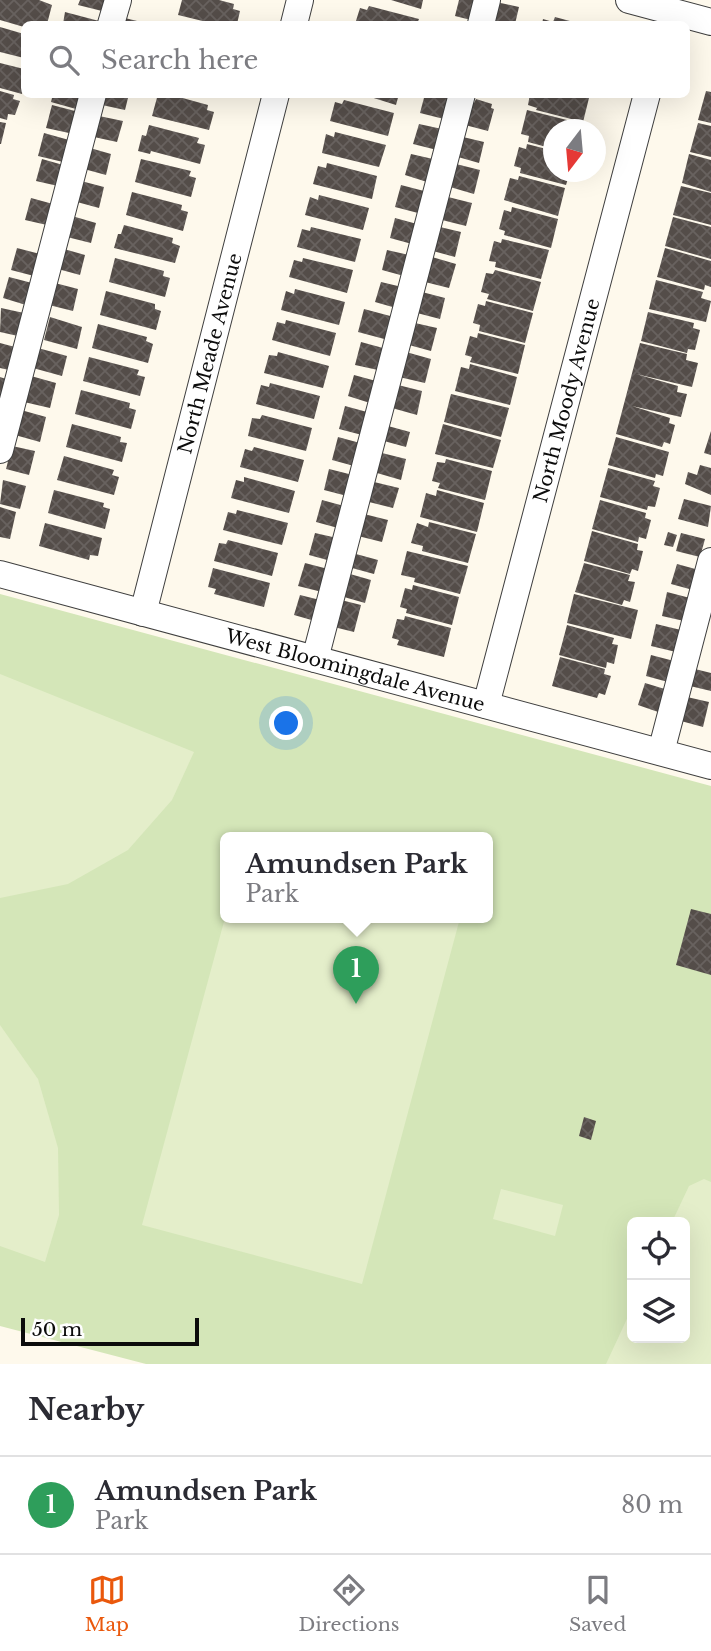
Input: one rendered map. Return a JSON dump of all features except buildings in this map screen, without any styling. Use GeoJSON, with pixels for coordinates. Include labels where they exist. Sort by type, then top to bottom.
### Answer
{"type":"FeatureCollection","features":[{"type":"Feature","properties":{"kind":"street"},"geometry":{"type":"LineString","coordinates":[[112,21],[118,0]]}},
{"type":"Feature","properties":{"kind":"street"},"geometry":{"type":"LineString","coordinates":[[295,21],[300,0]]}},
{"type":"Feature","properties":{"kind":"street"},"geometry":{"type":"LineString","coordinates":[[482,21],[487,0]]}},
{"type":"Feature","properties":{"kind":"street"},"geometry":{"type":"LineString","coordinates":[[629,0],[711,22]]}},
{"type":"Feature","properties":{"kind":"street"},"geometry":{"type":"LineString","coordinates":[[0,450],[92,98]]}},
{"type":"Feature","properties":{"kind":"street","name":"North Meade Avenue"},"geometry":{"type":"LineString","coordinates":[[143,613],[275,98]]}},
{"type":"Feature","properties":{"kind":"street"},"geometry":{"type":"LineString","coordinates":[[315,659],[461,98]]}},
{"type":"Feature","properties":{"kind":"street","name":"North Moody Avenue"},"geometry":{"type":"LineString","coordinates":[[486,705],[646,98]]}},
{"type":"Feature","properties":{"kind":"street"},"geometry":{"type":"LineString","coordinates":[[661,752],[711,561]]}},
{"type":"Feature","properties":{"kind":"street","name":"West Bloomingdale Avenue"},"geometry":{"type":"LineString","coordinates":[[0,574],[711,766]]}},
{"type":"Feature","properties":{"kind":"green space"},"geometry":{"type":"Polygon","coordinates":[[[0,594],[711,786],[711,1364],[146,1364],[0,1326],[0,594]]]}},
{"type":"Feature","properties":{"kind":"green space"},"geometry":{"type":"Polygon","coordinates":[[[0,674],[194,752],[172,800],[128,850],[68,884],[0,898],[0,674]]]}},
{"type":"Feature","properties":{"kind":"green space"},"geometry":{"type":"Polygon","coordinates":[[[224,923],[459,923],[362,1284],[142,1225],[224,923]]]}},
{"type":"Feature","properties":{"kind":"green space"},"geometry":{"type":"Polygon","coordinates":[[[0,1025],[38,1079],[58,1148],[59,1215],[45,1262],[0,1246],[0,1025]]]}},
{"type":"Feature","properties":{"kind":"green space"},"geometry":{"type":"Polygon","coordinates":[[[704,1179],[711,1182],[711,1364],[606,1364],[627,1319],[627,1343],[690,1343],[690,1217],[674,1217],[689,1186],[704,1179]]]}},
{"type":"Feature","properties":{"kind":"green space"},"geometry":{"type":"Polygon","coordinates":[[[501,1189],[563,1205],[555,1236],[493,1219],[501,1189]]]}},
{"type":"Feature","properties":{"kind":"place","name":"Amundsen Park"},"geometry":{"type":"Point","coordinates":[356,1004]}}]}
